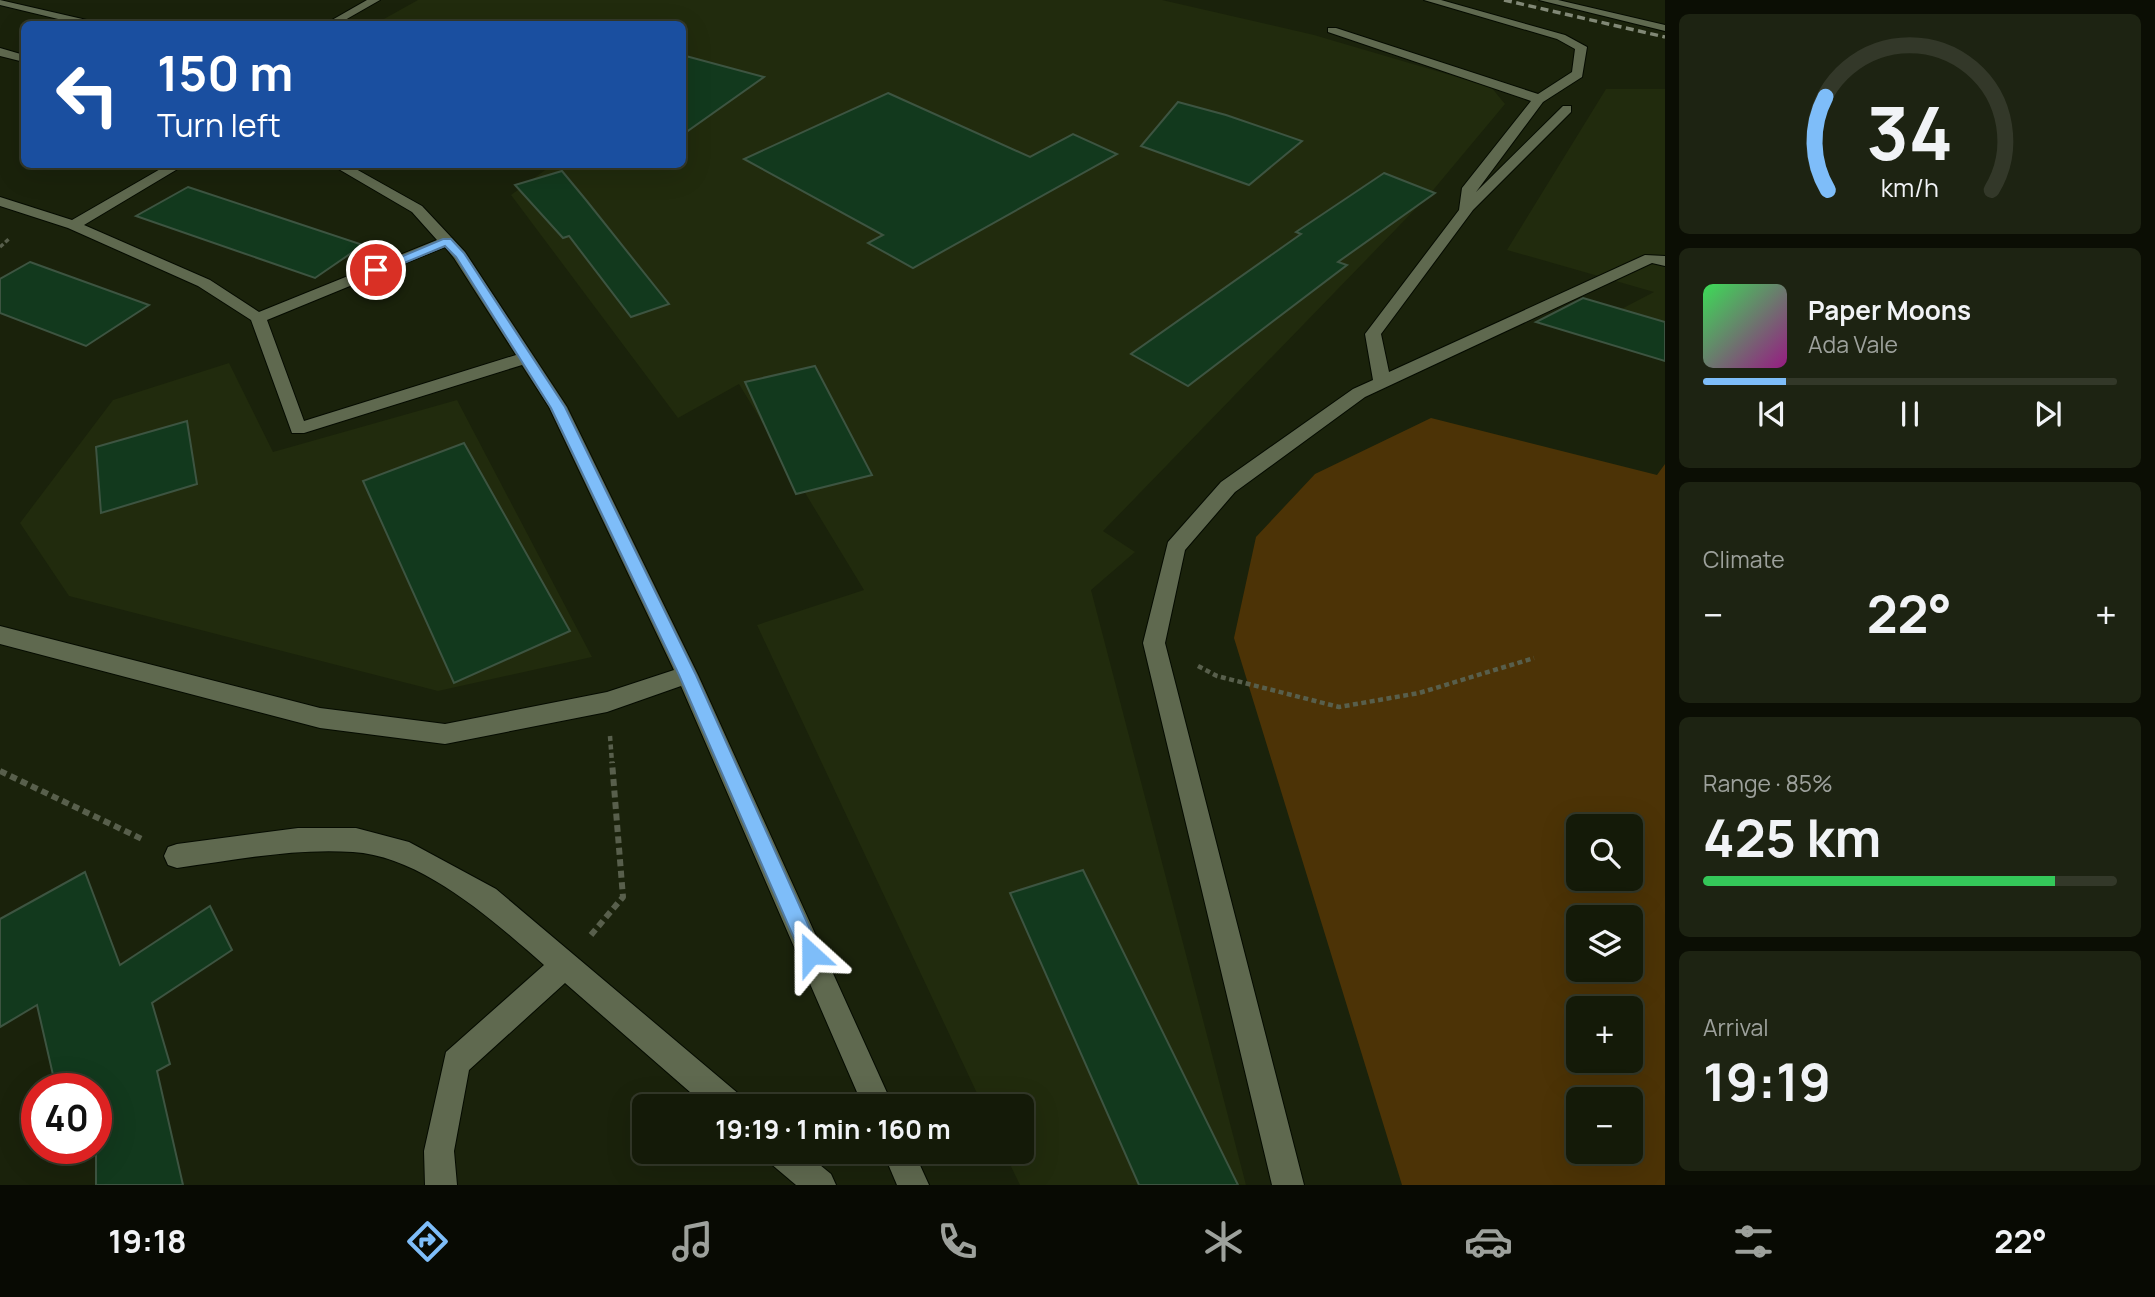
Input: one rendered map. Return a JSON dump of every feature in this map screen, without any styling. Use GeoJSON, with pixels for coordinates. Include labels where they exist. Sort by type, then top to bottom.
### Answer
{"type":"FeatureCollection","features":[{"type":"Feature","properties":{"kind":"street"},"geometry":{"type":"LineString","coordinates":[[336,21],[375,0]]}},
{"type":"Feature","properties":{"kind":"street"},"geometry":{"type":"LineString","coordinates":[[1429,0],[1561,37],[1581,47],[1578,74],[1539,99],[1468,188],[1466,210]]}},
{"type":"Feature","properties":{"kind":"street"},"geometry":{"type":"LineString","coordinates":[[1544,0],[1665,28]]}},
{"type":"Feature","properties":{"kind":"street"},"geometry":{"type":"LineString","coordinates":[[0,2],[79,21]]}},
{"type":"Feature","properties":{"kind":"street"},"geometry":{"type":"LineString","coordinates":[[1332,30],[1539,99]]}},
{"type":"Feature","properties":{"kind":"street"},"geometry":{"type":"LineString","coordinates":[[0,52],[21,58]]}},
{"type":"Feature","properties":{"kind":"street"},"geometry":{"type":"LineString","coordinates":[[1382,382],[1373,334],[1466,210],[1567,109]]}},
{"type":"Feature","properties":{"kind":"street"},"geometry":{"type":"LineString","coordinates":[[73,225],[173,168]]}},
{"type":"Feature","properties":{"kind":"street"},"geometry":{"type":"LineString","coordinates":[[343,168],[417,209],[460,255],[558,407],[687,675],[873,1094]]}},
{"type":"Feature","properties":{"kind":"street"},"geometry":{"type":"LineString","coordinates":[[0,201],[73,225],[204,284],[258,318],[298,429],[526,358]]}},
{"type":"Feature","properties":{"kind":"street"},"geometry":{"type":"LineString","coordinates":[[258,318],[447,241]]}},
{"type":"Feature","properties":{"kind":"street"},"geometry":{"type":"LineString","coordinates":[[1288,1185],[1154,643],[1175,547],[1228,486],[1359,393],[1658,259]]}},
{"type":"Feature","properties":{"kind":"street"},"geometry":{"type":"LineString","coordinates":[[0,635],[320,718],[445,734],[607,702],[687,675]]}},
{"type":"Feature","properties":{"kind":"street"},"geometry":{"type":"LineString","coordinates":[[177,856],[298,840],[356,840],[409,854],[487,898],[715,1094]]}},
{"type":"Feature","properties":{"kind":"street"},"geometry":{"type":"LineString","coordinates":[[441,1185],[439,1150],[456,1062],[565,965]]}},
{"type":"Feature","properties":{"kind":"street"},"geometry":{"type":"LineString","coordinates":[[795,1164],[820,1185]]}},
{"type":"Feature","properties":{"kind":"street"},"geometry":{"type":"LineString","coordinates":[[903,1164],[913,1185]]}},
{"type":"Feature","properties":{"kind":"path"},"geometry":{"type":"LineString","coordinates":[[1154,643],[1217,676],[1339,707],[1419,693],[1534,658]]}},
{"type":"Feature","properties":{"kind":"path"},"geometry":{"type":"LineString","coordinates":[[565,965],[623,897],[607,702]]}},
{"type":"Feature","properties":{"kind":"path"},"geometry":{"type":"LineString","coordinates":[[0,771],[177,856]]}},
{"type":"Feature","properties":{"kind":"shaded area"},"geometry":{"type":"Polygon","coordinates":[[[418,0],[1162,0],[1314,35],[1491,87],[1505,104],[1429,195],[1103,531],[1135,552],[1091,590],[1246,1185],[1020,1185],[1010,1164],[1034,1164],[1034,1094],[977,1094],[757,625],[864,590],[739,384],[678,418],[511,195],[548,168],[686,168],[686,21],[380,21],[418,0]]]}},
{"type":"Feature","properties":{"kind":"shaded area"},"geometry":{"type":"Polygon","coordinates":[[[1606,89],[1665,89],[1665,362],[1581,330],[1654,292],[1507,250],[1606,89]]]}},
{"type":"Feature","properties":{"kind":"shaded area"},"geometry":{"type":"Polygon","coordinates":[[[229,363],[273,452],[457,400],[592,657],[438,691],[69,596],[20,523],[113,400],[229,363]]]}},
{"type":"Feature","properties":{"kind":"shaded area"},"geometry":{"type":"Polygon","coordinates":[[[1431,418],[1657,475],[1665,464],[1665,1185],[1402,1185],[1234,638],[1256,537],[1315,474],[1431,418]]]}},
{"type":"Feature","properties":{"kind":"building"},"geometry":{"type":"Polygon","coordinates":[[[686,56],[764,77],[686,132],[686,56]]]}},
{"type":"Feature","properties":{"kind":"building"},"geometry":{"type":"Polygon","coordinates":[[[888,93],[1030,157],[1073,134],[1117,154],[913,268],[868,243],[883,235],[744,159],[888,93]]]}},
{"type":"Feature","properties":{"kind":"building"},"geometry":{"type":"Polygon","coordinates":[[[1178,102],[1302,141],[1249,185],[1141,146],[1178,102]]]}},
{"type":"Feature","properties":{"kind":"building"},"geometry":{"type":"Polygon","coordinates":[[[562,171],[669,304],[631,317],[569,236],[563,238],[515,185],[562,171]]]}},
{"type":"Feature","properties":{"kind":"building"},"geometry":{"type":"Polygon","coordinates":[[[1384,173],[1435,193],[1338,262],[1347,265],[1188,386],[1131,354],[1301,234],[1296,232],[1384,173]]]}},
{"type":"Feature","properties":{"kind":"building"},"geometry":{"type":"Polygon","coordinates":[[[188,187],[363,245],[315,278],[136,216],[188,187]]]}},
{"type":"Feature","properties":{"kind":"building"},"geometry":{"type":"Polygon","coordinates":[[[30,262],[149,305],[86,346],[0,313],[0,279],[30,262]]]}},
{"type":"Feature","properties":{"kind":"building"},"geometry":{"type":"Polygon","coordinates":[[[1583,298],[1665,322],[1665,361],[1536,322],[1583,298]]]}},
{"type":"Feature","properties":{"kind":"building"},"geometry":{"type":"Polygon","coordinates":[[[815,366],[872,475],[796,494],[745,382],[815,366]]]}},
{"type":"Feature","properties":{"kind":"building"},"geometry":{"type":"Polygon","coordinates":[[[187,421],[197,484],[101,513],[96,447],[187,421]]]}},
{"type":"Feature","properties":{"kind":"building"},"geometry":{"type":"Polygon","coordinates":[[[464,443],[570,631],[454,683],[363,481],[464,443]]]}},
{"type":"Feature","properties":{"kind":"building"},"geometry":{"type":"Polygon","coordinates":[[[1083,870],[1238,1185],[1139,1185],[1010,893],[1083,870]]]}},
{"type":"Feature","properties":{"kind":"building"},"geometry":{"type":"Polygon","coordinates":[[[85,872],[120,965],[210,906],[232,950],[152,1003],[170,1064],[157,1071],[183,1185],[96,1185],[96,1164],[112,1164],[112,1073],[53,1073],[37,1005],[0,1027],[0,919],[85,872]]]}},
{"type":"Feature","properties":{"kind":"railway"},"geometry":{"type":"LineString","coordinates":[[1504,0],[1665,37]]}},
{"type":"Feature","properties":{"kind":"route"},"geometry":{"type":"LineString","coordinates":[[376,270],[447,241],[460,255],[558,407],[687,675],[811,954]]}}]}
